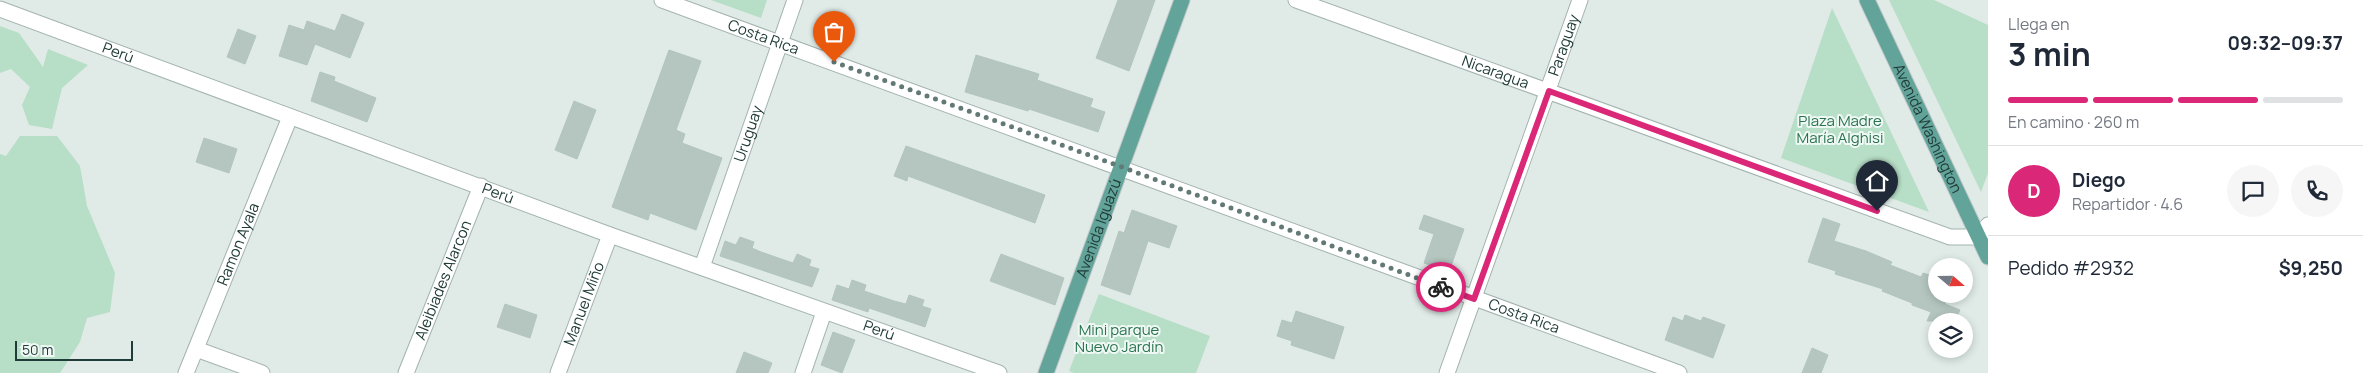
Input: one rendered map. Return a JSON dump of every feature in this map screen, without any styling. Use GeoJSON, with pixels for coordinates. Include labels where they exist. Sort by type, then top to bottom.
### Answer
{"type":"FeatureCollection","features":[{"type":"Feature","properties":{"kind":"main road","name":"Avenida Iguazú"},"geometry":{"type":"LineString","coordinates":[[1046,373],[1182,0]]}},
{"type":"Feature","properties":{"kind":"main road","name":"Avenida Washington"},"geometry":{"type":"LineString","coordinates":[[1868,0],[1984,231],[1988,257]]}},
{"type":"Feature","properties":{"kind":"street","name":"Costa Rica"},"geometry":{"type":"LineString","coordinates":[[662,0],[1680,373]]}},
{"type":"Feature","properties":{"kind":"street","name":"Uruguay"},"geometry":{"type":"LineString","coordinates":[[702,267],[795,0]]}},
{"type":"Feature","properties":{"kind":"street","name":"Nicaragua"},"geometry":{"type":"LineString","coordinates":[[1296,0],[1950,237],[1984,231]]}},
{"type":"Feature","properties":{"kind":"street","name":"Paraguay"},"geometry":{"type":"LineString","coordinates":[[1447,373],[1580,0]]}},
{"type":"Feature","properties":{"kind":"street","name":"Perú"},"geometry":{"type":"LineString","coordinates":[[0,9],[610,235],[999,373]]}},
{"type":"Feature","properties":{"kind":"street","name":"Ramon Ayala"},"geometry":{"type":"LineString","coordinates":[[186,373],[290,117]]}},
{"type":"Feature","properties":{"kind":"street","name":"Aleibiades Alarcon"},"geometry":{"type":"LineString","coordinates":[[406,373],[481,186]]}},
{"type":"Feature","properties":{"kind":"street","name":"Manuel Miño"},"geometry":{"type":"LineString","coordinates":[[558,373],[610,235]]}},
{"type":"Feature","properties":{"kind":"street"},"geometry":{"type":"LineString","coordinates":[[803,373],[824,312]]}},
{"type":"Feature","properties":{"kind":"street"},"geometry":{"type":"LineString","coordinates":[[196,349],[262,373]]}},
{"type":"Feature","properties":{"kind":"green space"},"geometry":{"type":"Polygon","coordinates":[[[711,0],[767,0],[761,18],[711,0]]]}},
{"type":"Feature","properties":{"kind":"green space"},"geometry":{"type":"Polygon","coordinates":[[[1889,0],[1934,0],[1988,25],[1988,173],[1981,192],[1889,0]]]}},
{"type":"Feature","properties":{"kind":"green space","name":"Plaza Madre María Alghisi"},"geometry":{"type":"Polygon","coordinates":[[[1832,8],[1929,212],[1781,158],[1832,8]]]}},
{"type":"Feature","properties":{"kind":"green space"},"geometry":{"type":"Polygon","coordinates":[[[0,26],[19,33],[43,67],[48,49],[88,65],[62,88],[52,129],[29,125],[22,105],[30,87],[11,69],[0,73],[0,26]]]}},
{"type":"Feature","properties":{"kind":"green space"},"geometry":{"type":"Polygon","coordinates":[[[20,136],[57,136],[80,166],[87,206],[115,273],[110,312],[87,318],[80,342],[60,373],[0,373],[0,154],[6,156],[20,136]]]}},
{"type":"Feature","properties":{"kind":"green space","name":"Mini parque Nuevo Jardín"},"geometry":{"type":"Polygon","coordinates":[[[1099,294],[1210,336],[1196,373],[1074,373],[1069,371],[1099,294]]]}},
{"type":"Feature","properties":{"kind":"building"},"geometry":{"type":"Polygon","coordinates":[[[1118,0],[1155,0],[1129,71],[1096,58],[1118,0]]]}},
{"type":"Feature","properties":{"kind":"building"},"geometry":{"type":"Polygon","coordinates":[[[342,14],[364,23],[350,58],[315,44],[307,65],[279,56],[289,25],[304,30],[307,21],[335,31],[342,14]]]}},
{"type":"Feature","properties":{"kind":"building"},"geometry":{"type":"Polygon","coordinates":[[[238,29],[256,36],[245,64],[227,57],[238,29]]]}},
{"type":"Feature","properties":{"kind":"building"},"geometry":{"type":"Polygon","coordinates":[[[669,50],[701,61],[676,130],[685,134],[682,143],[722,158],[696,230],[650,213],[648,220],[612,207],[669,50]]]}},
{"type":"Feature","properties":{"kind":"building"},"geometry":{"type":"Polygon","coordinates":[[[976,55],[1039,74],[1037,80],[1093,99],[1090,107],[1105,112],[1098,132],[1029,109],[1028,111],[965,92],[976,55]]]}},
{"type":"Feature","properties":{"kind":"building"},"geometry":{"type":"Polygon","coordinates":[[[320,72],[335,77],[334,81],[376,98],[367,122],[311,101],[320,72]]]}},
{"type":"Feature","properties":{"kind":"building"},"geometry":{"type":"Polygon","coordinates":[[[574,101],[596,110],[577,159],[555,150],[574,101]]]}},
{"type":"Feature","properties":{"kind":"building"},"geometry":{"type":"Polygon","coordinates":[[[204,138],[237,149],[229,173],[196,162],[204,138]]]}},
{"type":"Feature","properties":{"kind":"building"},"geometry":{"type":"Polygon","coordinates":[[[906,146],[1045,195],[1035,223],[908,176],[907,181],[894,176],[906,146]]]}},
{"type":"Feature","properties":{"kind":"building"},"geometry":{"type":"Polygon","coordinates":[[[1132,210],[1177,226],[1169,248],[1148,241],[1130,295],[1101,285],[1119,231],[1124,233],[1132,210]]]}},
{"type":"Feature","properties":{"kind":"building"},"geometry":{"type":"Polygon","coordinates":[[[1424,215],[1464,229],[1449,272],[1424,263],[1434,234],[1419,229],[1424,215]]]}},
{"type":"Feature","properties":{"kind":"building"},"geometry":{"type":"Polygon","coordinates":[[[1823,218],[1840,224],[1834,241],[1866,251],[1892,262],[1890,265],[1921,277],[1923,273],[1928,275],[1928,303],[1945,303],[1960,310],[1959,313],[1931,313],[1882,291],[1883,289],[1835,274],[1836,271],[1808,262],[1823,218]]]}},
{"type":"Feature","properties":{"kind":"building"},"geometry":{"type":"Polygon","coordinates":[[[740,237],[754,242],[752,248],[793,263],[797,254],[811,260],[809,266],[819,269],[812,287],[720,256],[725,241],[736,245],[740,237]]]}},
{"type":"Feature","properties":{"kind":"building"},"geometry":{"type":"Polygon","coordinates":[[[1001,254],[1064,278],[1055,305],[990,281],[1001,254]]]}},
{"type":"Feature","properties":{"kind":"building"},"geometry":{"type":"Polygon","coordinates":[[[852,280],[866,285],[864,291],[894,301],[906,304],[909,295],[924,300],[922,306],[931,309],[925,327],[869,308],[868,312],[832,300],[837,285],[849,289],[852,280]]]}},
{"type":"Feature","properties":{"kind":"building"},"geometry":{"type":"Polygon","coordinates":[[[505,304],[537,315],[530,338],[497,327],[505,304]]]}},
{"type":"Feature","properties":{"kind":"building"},"geometry":{"type":"Polygon","coordinates":[[[1296,311],[1344,327],[1334,359],[1291,345],[1292,341],[1277,336],[1282,320],[1292,323],[1296,311]]]}},
{"type":"Feature","properties":{"kind":"building"},"geometry":{"type":"Polygon","coordinates":[[[1685,315],[1701,321],[1703,317],[1725,325],[1713,358],[1665,340],[1673,317],[1683,321],[1685,315]]]}},
{"type":"Feature","properties":{"kind":"building"},"geometry":{"type":"Polygon","coordinates":[[[833,332],[855,340],[842,373],[821,365],[833,332]]]}},
{"type":"Feature","properties":{"kind":"building"},"geometry":{"type":"Polygon","coordinates":[[[1812,348],[1828,355],[1821,373],[1802,373],[1812,348]]]}},
{"type":"Feature","properties":{"kind":"building"},"geometry":{"type":"Polygon","coordinates":[[[744,352],[772,363],[768,373],[736,373],[744,352]]]}},
{"type":"Feature","properties":{"kind":"way so far"},"geometry":{"type":"LineString","coordinates":[[834,62],[1122,167],[1441,287]]}},
{"type":"Feature","properties":{"kind":"route"},"geometry":{"type":"LineString","coordinates":[[1441,287],[1474,299],[1549,91],[1877,211]]}}]}
